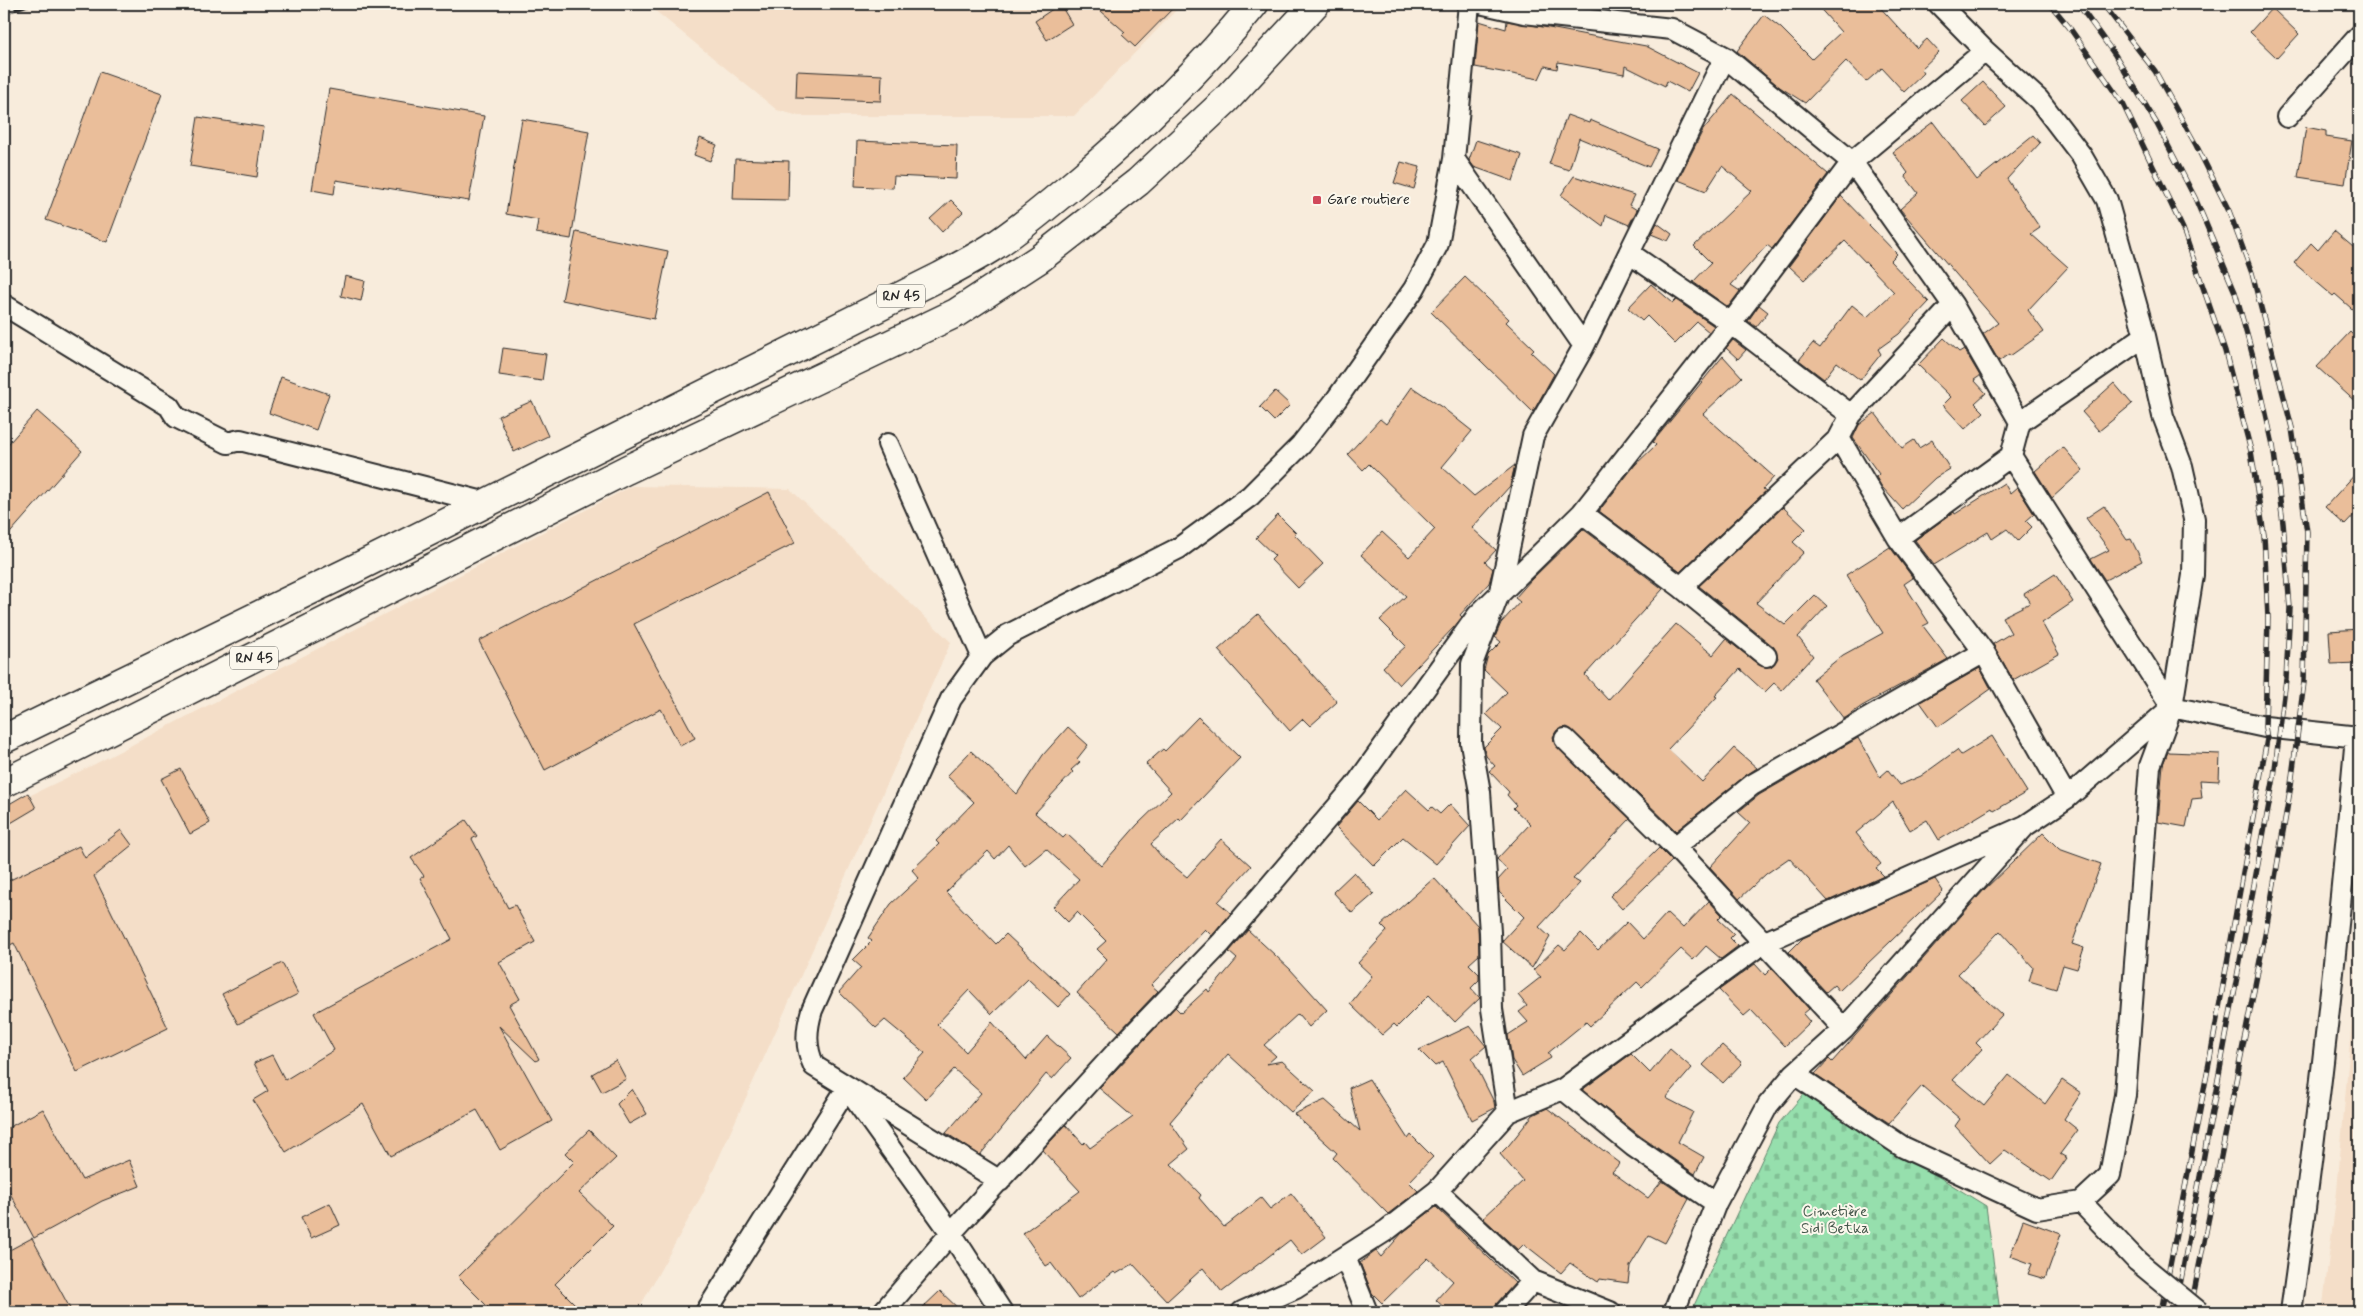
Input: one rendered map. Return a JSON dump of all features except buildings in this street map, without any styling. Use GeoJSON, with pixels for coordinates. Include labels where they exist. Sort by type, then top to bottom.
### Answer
{"type":"FeatureCollection","features":[{"type":"Feature","properties":{"kind":"main road","name":"RN 45"},"geometry":{"type":"LineString","coordinates":[[4,738],[487,503],[941,276],[990,248],[1064,192],[1150,116],[1194,74],[1254,4]]}},
{"type":"Feature","properties":{"kind":"main road","name":"RN 45"},"geometry":{"type":"LineString","coordinates":[[4,783],[65,754],[626,470],[956,313],[1004,283],[1084,226],[1138,182],[1226,100],[1315,4]]}},
{"type":"Feature","properties":{"kind":"main road"},"geometry":{"type":"LineString","coordinates":[[487,503],[504,531]]}},
{"type":"Feature","properties":{"kind":"main road"},"geometry":{"type":"LineString","coordinates":[[48,717],[65,754]]}},
{"type":"Feature","properties":{"kind":"street"},"geometry":{"type":"LineString","coordinates":[[1000,1182],[814,1066],[808,1054],[807,1039],[812,1010],[951,699],[982,656],[1008,635],[1178,548],[1250,496],[1301,445],[1336,400],[1427,268],[1438,244],[1454,159],[1469,4]]}},
{"type":"Feature","properties":{"kind":"street"},"geometry":{"type":"LineString","coordinates":[[1484,4],[1524,13],[1672,29],[1725,57],[1852,162],[1953,305],[2020,422]]}},
{"type":"Feature","properties":{"kind":"street"},"geometry":{"type":"LineString","coordinates":[[1794,1074],[1903,1148],[2037,1209],[2081,1202],[2110,1175],[2125,1096],[2150,766],[2172,708],[2193,575],[2194,519],[2182,466],[2163,416],[2145,336],[2107,200],[2081,155],[2039,100],[1985,51],[1939,4]]}},
{"type":"Feature","properties":{"kind":"street"},"geometry":{"type":"LineString","coordinates":[[2287,117],[2359,36]]}},
{"type":"Feature","properties":{"kind":"street"},"geometry":{"type":"LineString","coordinates":[[883,1312],[951,1233],[1000,1182],[1118,1050],[1221,943],[1355,786],[1477,616],[1500,591],[1582,513],[1731,323],[1852,162],[1985,51]]}},
{"type":"Feature","properties":{"kind":"street"},"geometry":{"type":"LineString","coordinates":[[1508,1112],[1492,1009],[1490,932],[1480,792],[1471,743],[1472,664],[1500,591],[1533,436],[1584,346],[1725,57]]}},
{"type":"Feature","properties":{"kind":"street"},"geometry":{"type":"LineString","coordinates":[[1454,159],[1584,346]]}},
{"type":"Feature","properties":{"kind":"street"},"geometry":{"type":"LineString","coordinates":[[1629,253],[1731,323],[1851,415]]}},
{"type":"Feature","properties":{"kind":"street"},"geometry":{"type":"LineString","coordinates":[[4,305],[169,406],[180,405],[234,430],[240,440],[487,503]]}},
{"type":"Feature","properties":{"kind":"street"},"geometry":{"type":"LineString","coordinates":[[1681,587],[1839,438],[1851,415],[1953,305]]}},
{"type":"Feature","properties":{"kind":"street"},"geometry":{"type":"LineString","coordinates":[[1898,538],[2011,456],[2020,422],[2145,336]]}},
{"type":"Feature","properties":{"kind":"street"},"geometry":{"type":"LineString","coordinates":[[1839,438],[1898,538],[1984,652],[2067,798]]}},
{"type":"Feature","properties":{"kind":"street"},"geometry":{"type":"LineString","coordinates":[[888,444],[982,656]]}},
{"type":"Feature","properties":{"kind":"street"},"geometry":{"type":"LineString","coordinates":[[2011,456],[2172,708],[2265,727],[2351,736],[2343,890],[2316,1132],[2291,1312]]}},
{"type":"Feature","properties":{"kind":"street"},"geometry":{"type":"LineString","coordinates":[[1582,513],[1681,587],[1766,656]]}},
{"type":"Feature","properties":{"kind":"street"},"geometry":{"type":"LineString","coordinates":[[1675,847],[1752,785],[1984,652]]}},
{"type":"Feature","properties":{"kind":"street"},"geometry":{"type":"LineString","coordinates":[[1242,1312],[1296,1288],[1387,1230],[1437,1191],[1508,1112],[1563,1089],[1763,943],[2024,826],[2067,798],[2172,708]]}},
{"type":"Feature","properties":{"kind":"street"},"geometry":{"type":"LineString","coordinates":[[1565,739],[1675,847],[1844,1029]]}},
{"type":"Feature","properties":{"kind":"street"},"geometry":{"type":"LineString","coordinates":[[1674,1312],[1716,1203],[1768,1105],[1794,1074],[1844,1029],[2024,826]]}},
{"type":"Feature","properties":{"kind":"street"},"geometry":{"type":"LineString","coordinates":[[847,1088],[951,1233],[1002,1312]]}},
{"type":"Feature","properties":{"kind":"street"},"geometry":{"type":"LineString","coordinates":[[706,1312],[847,1088]]}},
{"type":"Feature","properties":{"kind":"street"},"geometry":{"type":"LineString","coordinates":[[1563,1089],[1633,1146],[1716,1203]]}},
{"type":"Feature","properties":{"kind":"street"},"geometry":{"type":"LineString","coordinates":[[1437,1191],[1533,1281],[1610,1312]]}},
{"type":"Feature","properties":{"kind":"street"},"geometry":{"type":"LineString","coordinates":[[2081,1202],[2137,1261],[2199,1312]]}},
{"type":"Feature","properties":{"kind":"street"},"geometry":{"type":"LineString","coordinates":[[1345,1257],[1367,1312]]}},
{"type":"Feature","properties":{"kind":"street"},"geometry":{"type":"LineString","coordinates":[[1504,1312],[1533,1281]]}},
{"type":"Feature","properties":{"kind":"shaded area"},"geometry":{"type":"Polygon","coordinates":[[[647,4],[1182,4],[1074,116],[799,116],[777,110],[647,4]]]}},
{"type":"Feature","properties":{"kind":"shaded area"},"geometry":{"type":"Polygon","coordinates":[[[632,486],[790,489],[951,642],[703,1193],[637,1312],[4,1312],[4,808],[95,764],[632,486]]]}},
{"type":"Feature","properties":{"kind":"shaded area"},"geometry":{"type":"Polygon","coordinates":[[[2359,1010],[2359,1312],[2322,1312],[2337,1191],[2352,1018],[2359,1010]]]}},
{"type":"Feature","properties":{"kind":"green space","name":"Cimetière Sidi Betka"},"geometry":{"type":"Polygon","coordinates":[[[1804,1094],[1986,1206],[2000,1312],[1691,1312],[1779,1123],[1804,1094]]]}},
{"type":"Feature","properties":{"kind":"railway"},"geometry":{"type":"LineString","coordinates":[[4,12],[28,4]]}},
{"type":"Feature","properties":{"kind":"railway"},"geometry":{"type":"LineString","coordinates":[[2050,4],[2069,27],[2123,104],[2183,229],[2225,351],[2251,451],[2264,535],[2268,618],[2265,727],[2267,739],[2210,1058],[2161,1312]]}},
{"type":"Feature","properties":{"kind":"railway"},"geometry":{"type":"LineString","coordinates":[[2078,4],[2115,55],[2157,124],[2195,198],[2235,292],[2254,360],[2273,445],[2283,523],[2290,608],[2286,679],[2274,777],[2175,1312]]}},
{"type":"Feature","properties":{"kind":"railway"},"geometry":{"type":"LineString","coordinates":[[2103,4],[2155,71],[2196,145],[2229,211],[2252,273],[2292,428],[2307,532],[2304,682],[2291,785],[2266,930],[2190,1312]]}},
{"type":"Feature","properties":{"kind":"place","name":"Gare routiere"},"geometry":{"type":"Point","coordinates":[1317,200]}}]}
